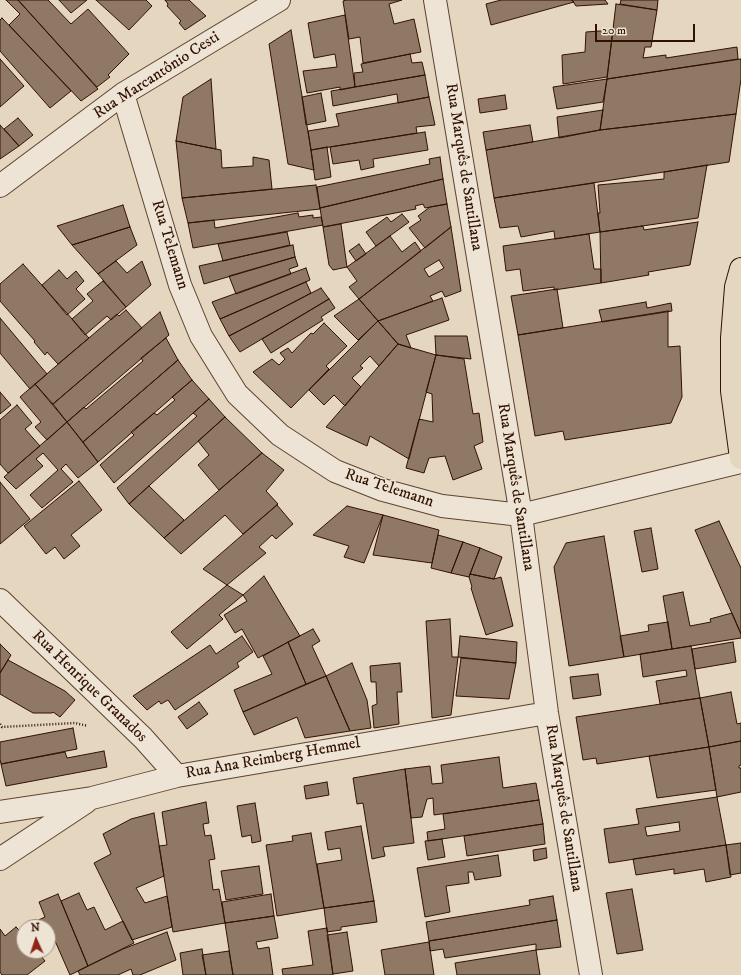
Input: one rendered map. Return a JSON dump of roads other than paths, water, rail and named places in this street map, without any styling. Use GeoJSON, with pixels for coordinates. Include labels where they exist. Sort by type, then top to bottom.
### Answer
{"type":"FeatureCollection","features":[{"type":"Feature","properties":{"kind":"main road"},"geometry":{"type":"LineString","coordinates":[[741,269],[736,287],[732,338],[732,391],[741,458]]}},
{"type":"Feature","properties":{"kind":"street","name":"Rua Marcantônio Cesti"},"geometry":{"type":"LineString","coordinates":[[0,186],[123,94],[279,0]]}},
{"type":"Feature","properties":{"kind":"street","name":"Rua Marquês de Santillana"},"geometry":{"type":"LineString","coordinates":[[435,0],[521,515],[548,713],[591,975]]}},
{"type":"Feature","properties":{"kind":"street","name":"Rua Telemann"},"geometry":{"type":"LineString","coordinates":[[123,94],[180,285],[201,336],[237,394],[280,435],[335,471],[383,490],[442,506],[521,515],[741,462]]}},
{"type":"Feature","properties":{"kind":"street","name":"Rua Henrique Granados"},"geometry":{"type":"LineString","coordinates":[[0,600],[143,738],[177,776]]}},
{"type":"Feature","properties":{"kind":"street","name":"Rua Ana Reimberg Hemmel"},"geometry":{"type":"LineString","coordinates":[[0,812],[92,798],[177,776],[548,713]]}},
{"type":"Feature","properties":{"kind":"street"},"geometry":{"type":"LineString","coordinates":[[0,859],[92,798]]}}]}
